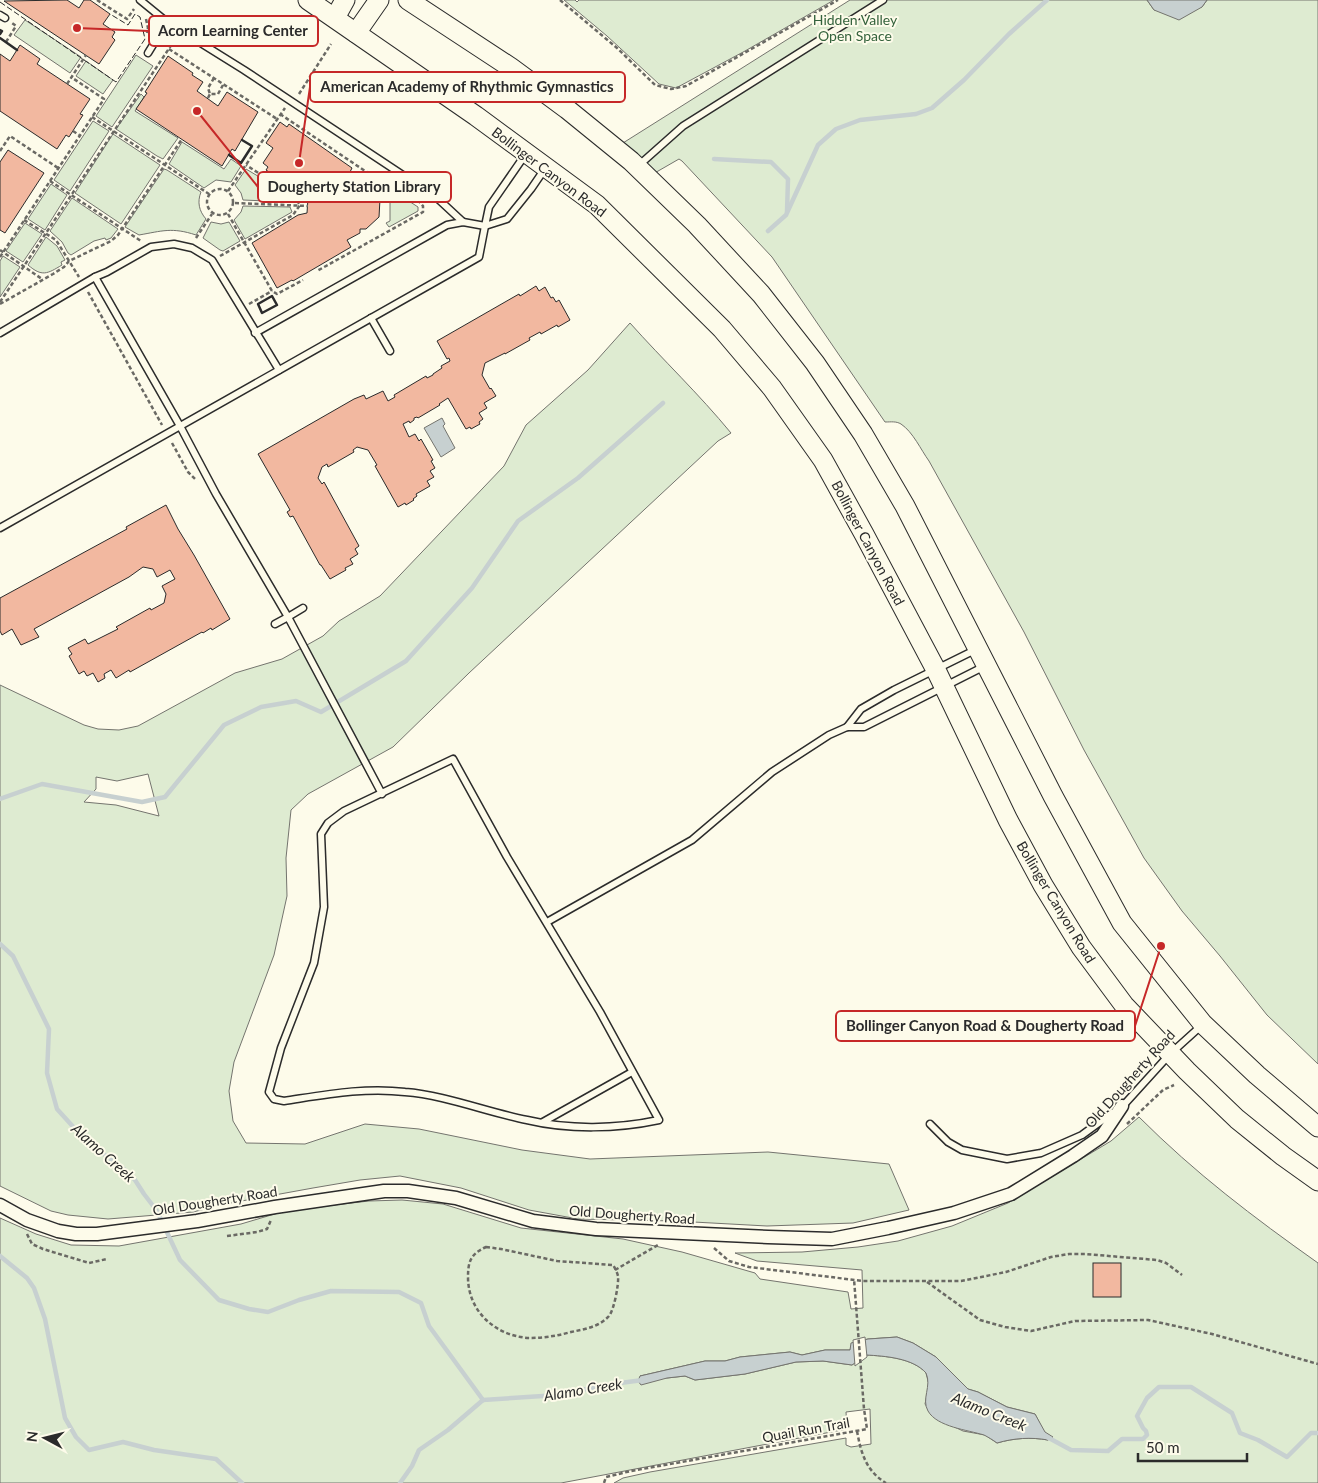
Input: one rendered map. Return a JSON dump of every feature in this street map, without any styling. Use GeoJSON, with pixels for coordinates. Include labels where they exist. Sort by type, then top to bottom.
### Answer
{"type":"FeatureCollection","features":[{"type":"Feature","properties":{"kind":"main road","name":"Bollinger Canyon Road"},"geometry":{"type":"LineString","coordinates":[[308,0],[546,166],[597,205],[722,329],[772,388],[823,460],[936,670],[1008,820],[1052,900],[1081,947],[1124,1005],[1170,1054],[1237,1119],[1318,1181]]}},
{"type":"Feature","properties":{"kind":"main road"},"geometry":{"type":"LineString","coordinates":[[335,18],[346,0]]}},
{"type":"Feature","properties":{"kind":"main road"},"geometry":{"type":"LineString","coordinates":[[356,33],[380,0]]}},
{"type":"Feature","properties":{"kind":"main road"},"geometry":{"type":"LineString","coordinates":[[408,0],[517,72],[567,109],[637,167],[697,225],[761,294],[815,363],[862,434],[905,506],[1053,796],[1122,923],[1203,1024],[1257,1075],[1318,1127]]}},
{"type":"Feature","properties":{"kind":"street","name":"Old Dougherty Road"},"geometry":{"type":"LineString","coordinates":[[0,1205],[27,1220],[58,1231],[76,1234],[115,1232],[197,1221],[384,1191],[408,1191],[456,1198],[533,1221],[596,1229],[832,1239],[954,1212],[1010,1194],[1102,1136],[1122,1106]]}},
{"type":"Feature","properties":{"kind":"lane"},"geometry":{"type":"LineString","coordinates":[[140,0],[167,22],[284,96],[436,197],[462,222]]}},
{"type":"Feature","properties":{"kind":"lane"},"geometry":{"type":"LineString","coordinates":[[637,167],[683,126],[884,0]]}},
{"type":"Feature","properties":{"kind":"lane"},"geometry":{"type":"LineString","coordinates":[[148,53],[167,22]]}},
{"type":"Feature","properties":{"kind":"lane"},"geometry":{"type":"LineString","coordinates":[[0,528],[479,257],[488,207],[526,153]]}},
{"type":"Feature","properties":{"kind":"lane"},"geometry":{"type":"LineString","coordinates":[[255,332],[447,225],[462,222],[485,226],[507,219],[531,189],[546,166]]}},
{"type":"Feature","properties":{"kind":"lane"},"geometry":{"type":"LineString","coordinates":[[0,333],[95,277],[149,248],[174,244],[189,248],[212,260],[279,370]]}},
{"type":"Feature","properties":{"kind":"lane"},"geometry":{"type":"LineString","coordinates":[[95,277],[180,426],[216,494],[288,617],[382,794]]}},
{"type":"Feature","properties":{"kind":"lane"},"geometry":{"type":"LineString","coordinates":[[371,318],[390,351]]}},
{"type":"Feature","properties":{"kind":"lane"},"geometry":{"type":"LineString","coordinates":[[275,624],[303,608]]}},
{"type":"Feature","properties":{"kind":"lane"},"geometry":{"type":"LineString","coordinates":[[847,727],[861,709],[978,649]]}},
{"type":"Feature","properties":{"kind":"lane"},"geometry":{"type":"LineString","coordinates":[[547,922],[692,840],[772,772],[829,735],[847,727],[864,727],[945,688],[986,665]]}},
{"type":"Feature","properties":{"kind":"lane"},"geometry":{"type":"LineString","coordinates":[[453,759],[507,857],[547,922],[659,1120],[639,1124],[602,1126],[542,1123],[406,1092],[366,1090],[284,1101],[274,1099],[269,1092],[281,1048],[314,963],[324,907],[321,834],[328,823],[344,812],[382,794],[453,759]]}},
{"type":"Feature","properties":{"kind":"lane","name":"Old Dougherty Road"},"geometry":{"type":"LineString","coordinates":[[1122,1106],[1170,1054],[1203,1024]]}},
{"type":"Feature","properties":{"kind":"lane"},"geometry":{"type":"LineString","coordinates":[[542,1123],[632,1072]]}},
{"type":"Feature","properties":{"kind":"lane"},"geometry":{"type":"LineString","coordinates":[[930,1124],[948,1142],[962,1150],[1006,1159],[1041,1153],[1082,1135],[1122,1106]]}},
{"type":"Feature","properties":{"kind":"path"},"geometry":{"type":"LineString","coordinates":[[97,0],[127,20],[134,9],[141,13]]}},
{"type":"Feature","properties":{"kind":"path"},"geometry":{"type":"LineString","coordinates":[[560,0],[656,84],[671,89],[686,86],[838,0]]}},
{"type":"Feature","properties":{"kind":"path"},"geometry":{"type":"LineString","coordinates":[[2,17],[16,26],[6,42]]}},
{"type":"Feature","properties":{"kind":"path"},"geometry":{"type":"LineString","coordinates":[[145,17],[148,28],[147,34]]}},
{"type":"Feature","properties":{"kind":"path"},"geometry":{"type":"LineString","coordinates":[[0,303],[180,30]]}},
{"type":"Feature","properties":{"kind":"path"},"geometry":{"type":"LineString","coordinates":[[299,94],[331,44]]}},
{"type":"Feature","properties":{"kind":"path"},"geometry":{"type":"LineString","coordinates":[[168,49],[276,119]]}},
{"type":"Feature","properties":{"kind":"path"},"geometry":{"type":"LineString","coordinates":[[67,84],[86,55]]}},
{"type":"Feature","properties":{"kind":"path"},"geometry":{"type":"LineString","coordinates":[[0,257],[1,251],[24,220],[104,99],[71,77]]}},
{"type":"Feature","properties":{"kind":"path"},"geometry":{"type":"LineString","coordinates":[[208,98],[210,94],[208,88],[214,78]]}},
{"type":"Feature","properties":{"kind":"path"},"geometry":{"type":"LineString","coordinates":[[210,94],[218,94],[223,84]]}},
{"type":"Feature","properties":{"kind":"path"},"geometry":{"type":"LineString","coordinates":[[228,191],[285,108]]}},
{"type":"Feature","properties":{"kind":"path"},"geometry":{"type":"LineString","coordinates":[[280,114],[371,174],[380,176],[418,200],[423,206],[423,212],[318,271]]}},
{"type":"Feature","properties":{"kind":"path"},"geometry":{"type":"LineString","coordinates":[[92,117],[209,194]]}},
{"type":"Feature","properties":{"kind":"path"},"geometry":{"type":"LineString","coordinates":[[72,131],[79,135]]}},
{"type":"Feature","properties":{"kind":"path"},"geometry":{"type":"LineString","coordinates":[[0,151],[10,136],[58,168]]}},
{"type":"Feature","properties":{"kind":"path"},"geometry":{"type":"LineString","coordinates":[[0,303],[64,267],[69,261],[111,240],[122,228],[182,139]]}},
{"type":"Feature","properties":{"kind":"path"},"geometry":{"type":"LineString","coordinates":[[246,165],[294,196],[300,205]]}},
{"type":"Feature","properties":{"kind":"path"},"geometry":{"type":"LineString","coordinates":[[50,181],[149,248]]}},
{"type":"Feature","properties":{"kind":"path"},"geometry":{"type":"LineString","coordinates":[[218,189],[228,191],[234,202],[231,211],[223,216],[212,213],[207,204],[209,194],[218,189]]}},
{"type":"Feature","properties":{"kind":"path"},"geometry":{"type":"LineString","coordinates":[[234,202],[308,206]]}},
{"type":"Feature","properties":{"kind":"path"},"geometry":{"type":"LineString","coordinates":[[212,260],[293,215],[300,205]]}},
{"type":"Feature","properties":{"kind":"path"},"geometry":{"type":"LineString","coordinates":[[189,248],[212,213]]}},
{"type":"Feature","properties":{"kind":"path"},"geometry":{"type":"LineString","coordinates":[[228,214],[272,291],[277,294],[303,280]]}},
{"type":"Feature","properties":{"kind":"path"},"geometry":{"type":"LineString","coordinates":[[24,220],[56,240],[83,284],[188,472],[198,482]]}},
{"type":"Feature","properties":{"kind":"path"},"geometry":{"type":"LineString","coordinates":[[1,251],[42,279]]}},
{"type":"Feature","properties":{"kind":"path"},"geometry":{"type":"LineString","coordinates":[[241,308],[272,291]]}},
{"type":"Feature","properties":{"kind":"path"},"geometry":{"type":"LineString","coordinates":[[227,1236],[267,1229],[275,1207]]}},
{"type":"Feature","properties":{"kind":"path"},"geometry":{"type":"LineString","coordinates":[[27,1220],[27,1237],[32,1244],[43,1250],[89,1263],[107,1259]]}},
{"type":"Feature","properties":{"kind":"path"},"geometry":{"type":"LineString","coordinates":[[615,1270],[679,1234]]}},
{"type":"Feature","properties":{"kind":"path"},"geometry":{"type":"LineString","coordinates":[[709,1235],[710,1242],[718,1253],[729,1261],[749,1267],[863,1281],[961,1281],[1006,1272],[1051,1257],[1077,1254],[1157,1260],[1166,1263],[1182,1276]]}},
{"type":"Feature","properties":{"kind":"path"},"geometry":{"type":"LineString","coordinates":[[486,1248],[501,1249],[556,1261],[613,1265],[615,1270],[618,1276],[614,1307],[611,1315],[602,1323],[592,1327],[544,1338],[515,1336],[496,1328],[483,1319],[476,1310],[468,1280],[468,1264],[476,1252],[486,1248]]}},
{"type":"Feature","properties":{"kind":"path","name":"Quail Run Trail"},"geometry":{"type":"LineString","coordinates":[[604,1483],[606,1477],[631,1471],[867,1430],[854,1279]]}},
{"type":"Feature","properties":{"kind":"path"},"geometry":{"type":"LineString","coordinates":[[926,1281],[980,1320],[1005,1328],[1031,1331],[1075,1321],[1148,1320],[1212,1334],[1318,1364]]}},
{"type":"Feature","properties":{"kind":"path"},"geometry":{"type":"LineString","coordinates":[[857,1431],[860,1448],[868,1467],[886,1483]]}},
{"type":"Feature","properties":{"kind":"green space"},"geometry":{"type":"Polygon","coordinates":[[[564,0],[575,0],[577,2],[579,0],[834,0],[676,88],[659,84],[607,36],[564,0]]]}},
{"type":"Feature","properties":{"kind":"green space","name":"Hidden Valley Open Space"},"geometry":{"type":"Polygon","coordinates":[[[850,0],[1147,0],[1154,10],[1202,7],[1207,0],[1318,0],[1318,1064],[1267,1015],[1182,911],[1144,858],[1084,750],[1024,632],[929,461],[913,436],[901,424],[885,422],[772,257],[682,161],[679,159],[646,178],[615,148],[850,0]]]}},
{"type":"Feature","properties":{"kind":"green space"},"geometry":{"type":"Polygon","coordinates":[[[25,20],[81,57],[70,73],[14,35],[25,20]]]}},
{"type":"Feature","properties":{"kind":"green space"},"geometry":{"type":"Polygon","coordinates":[[[136,55],[153,66],[112,127],[96,116],[136,55]]]}},
{"type":"Feature","properties":{"kind":"green space"},"geometry":{"type":"Polygon","coordinates":[[[86,61],[113,80],[103,94],[76,76],[86,61]]]}},
{"type":"Feature","properties":{"kind":"green space"},"geometry":{"type":"Polygon","coordinates":[[[141,94],[144,97],[135,111],[178,138],[163,159],[116,129],[141,94]]]}},
{"type":"Feature","properties":{"kind":"green space"},"geometry":{"type":"Polygon","coordinates":[[[93,121],[109,131],[70,191],[54,180],[93,121]]]}},
{"type":"Feature","properties":{"kind":"green space"},"geometry":{"type":"Polygon","coordinates":[[[113,134],[160,165],[121,224],[75,193],[113,134]]]}},
{"type":"Feature","properties":{"kind":"green space"},"geometry":{"type":"Polygon","coordinates":[[[182,142],[224,169],[231,159],[241,166],[231,182],[216,180],[204,188],[169,164],[182,142]]]}},
{"type":"Feature","properties":{"kind":"green space"},"geometry":{"type":"Polygon","coordinates":[[[164,169],[201,192],[199,206],[206,219],[196,235],[173,230],[139,235],[125,227],[164,169]]]}},
{"type":"Feature","properties":{"kind":"green space"},"geometry":{"type":"Polygon","coordinates":[[[246,169],[293,197],[290,202],[243,200],[241,193],[235,185],[246,169]]]}},
{"type":"Feature","properties":{"kind":"green space"},"geometry":{"type":"Polygon","coordinates":[[[51,184],[67,195],[45,230],[28,219],[51,184]]]}},
{"type":"Feature","properties":{"kind":"green space"},"geometry":{"type":"Polygon","coordinates":[[[392,190],[418,207],[418,211],[389,227],[386,223],[390,221],[390,192],[392,190]]]}},
{"type":"Feature","properties":{"kind":"green space"},"geometry":{"type":"Polygon","coordinates":[[[72,198],[118,229],[111,238],[94,241],[71,255],[62,242],[50,231],[72,198]]]}},
{"type":"Feature","properties":{"kind":"green space"},"geometry":{"type":"Polygon","coordinates":[[[243,206],[290,207],[292,212],[245,239],[234,220],[241,212],[243,206]]]}},
{"type":"Feature","properties":{"kind":"green space"},"geometry":{"type":"Polygon","coordinates":[[[211,222],[221,224],[229,222],[240,241],[223,251],[220,250],[203,238],[211,222]]]}},
{"type":"Feature","properties":{"kind":"green space"},"geometry":{"type":"Polygon","coordinates":[[[25,223],[42,234],[23,262],[6,251],[25,223]]]}},
{"type":"Feature","properties":{"kind":"green space"},"geometry":{"type":"Polygon","coordinates":[[[46,237],[57,246],[65,260],[61,262],[62,265],[48,272],[41,273],[28,265],[46,237]]]}},
{"type":"Feature","properties":{"kind":"green space"},"geometry":{"type":"Polygon","coordinates":[[[3,256],[20,267],[0,297],[0,261],[3,256]]]}},
{"type":"Feature","properties":{"kind":"green space"},"geometry":{"type":"Polygon","coordinates":[[[630,323],[731,433],[718,441],[469,673],[393,747],[308,794],[291,810],[286,858],[287,896],[274,955],[234,1062],[229,1091],[233,1121],[246,1143],[305,1144],[365,1124],[419,1129],[522,1150],[590,1159],[768,1152],[889,1164],[909,1210],[853,1223],[767,1226],[675,1221],[578,1219],[529,1210],[461,1188],[400,1176],[360,1180],[313,1188],[225,1204],[193,1212],[108,1219],[68,1215],[51,1211],[0,1186],[0,685],[84,725],[98,729],[119,730],[138,726],[235,673],[282,659],[323,636],[339,621],[380,596],[504,466],[526,425],[588,370],[630,323]],[[148,774],[117,781],[96,777],[96,789],[84,802],[116,805],[159,816],[148,774]]]}},
{"type":"Feature","properties":{"kind":"green space"},"geometry":{"type":"Polygon","coordinates":[[[1139,1117],[1181,1157],[1225,1194],[1318,1263],[1318,1483],[614,1483],[623,1478],[650,1472],[846,1438],[846,1445],[851,1447],[871,1444],[870,1409],[846,1412],[847,1429],[561,1483],[0,1483],[0,1218],[36,1234],[71,1245],[119,1246],[241,1224],[278,1213],[334,1205],[402,1200],[443,1204],[521,1228],[623,1239],[682,1252],[755,1273],[760,1279],[848,1292],[851,1309],[863,1308],[862,1270],[757,1261],[735,1253],[802,1252],[858,1247],[898,1241],[952,1226],[1008,1203],[1111,1141],[1139,1117]],[[897,1337],[868,1339],[852,1343],[850,1350],[825,1350],[802,1355],[790,1352],[740,1357],[725,1361],[705,1361],[640,1376],[667,1378],[685,1376],[695,1380],[745,1374],[796,1362],[823,1361],[852,1365],[866,1355],[890,1357],[914,1364],[926,1373],[929,1385],[925,1404],[934,1417],[963,1431],[985,1435],[997,1443],[1022,1438],[1048,1440],[1035,1414],[1007,1407],[968,1389],[936,1357],[913,1343],[897,1337]]]}},
{"type":"Feature","properties":{"kind":"water"},"geometry":{"type":"Polygon","coordinates":[[[1147,0],[1207,0],[1202,7],[1179,20],[1154,10],[1147,0]]]}},
{"type":"Feature","properties":{"kind":"water"},"geometry":{"type":"Polygon","coordinates":[[[442,418],[445,424],[443,426],[455,448],[441,457],[424,428],[442,418]]]}},
{"type":"Feature","properties":{"kind":"water"},"geometry":{"type":"Polygon","coordinates":[[[897,1337],[913,1343],[936,1357],[968,1389],[1007,1407],[1035,1414],[1045,1432],[1053,1437],[1048,1440],[1022,1438],[997,1443],[984,1435],[938,1421],[928,1411],[926,1406],[928,1378],[926,1373],[914,1364],[890,1357],[866,1355],[852,1365],[823,1361],[796,1362],[745,1374],[695,1380],[685,1376],[667,1378],[641,1385],[638,1381],[640,1376],[705,1361],[725,1361],[740,1357],[790,1352],[802,1355],[825,1350],[850,1350],[851,1343],[868,1339],[897,1337]]]}},
{"type":"Feature","properties":{"kind":"pier"},"geometry":{"type":"Polygon","coordinates":[[[865,1337],[867,1357],[855,1366],[853,1340],[865,1337]]]}},
{"type":"Feature","properties":{"kind":"building"},"geometry":{"type":"Polygon","coordinates":[[[67,0],[79,8],[84,0],[90,0],[110,14],[103,24],[115,32],[112,37],[115,40],[99,64],[4,1],[67,0]]]}},
{"type":"Feature","properties":{"kind":"building"},"geometry":{"type":"Polygon","coordinates":[[[20,45],[40,59],[37,64],[90,99],[80,114],[83,115],[69,137],[66,135],[57,149],[0,111],[0,54],[10,61],[20,45]]]}},
{"type":"Feature","properties":{"kind":"building"},"geometry":{"type":"Polygon","coordinates":[[[168,56],[203,82],[197,91],[218,106],[227,92],[258,112],[235,151],[232,149],[222,166],[136,109],[168,56]]]}},
{"type":"Feature","properties":{"kind":"building"},"geometry":{"type":"Polygon","coordinates":[[[280,122],[287,127],[289,124],[352,168],[349,174],[361,182],[361,185],[368,186],[380,199],[379,217],[366,229],[360,229],[360,233],[347,240],[351,247],[293,281],[277,288],[252,243],[298,215],[307,213],[308,198],[266,170],[268,167],[263,163],[273,148],[266,143],[280,122]]]}},
{"type":"Feature","properties":{"kind":"building"},"geometry":{"type":"Polygon","coordinates":[[[8,150],[44,173],[5,233],[0,230],[0,162],[8,150]]]}},
{"type":"Feature","properties":{"kind":"building"},"geometry":{"type":"Polygon","coordinates":[[[536,286],[539,291],[545,287],[551,298],[553,297],[556,302],[559,300],[570,320],[541,334],[540,332],[529,338],[530,340],[485,363],[482,375],[496,396],[484,403],[487,408],[479,413],[483,419],[479,422],[480,424],[471,429],[470,427],[466,429],[448,398],[418,418],[414,418],[410,423],[409,421],[403,424],[409,437],[415,434],[419,441],[421,439],[433,460],[431,461],[435,468],[430,471],[434,477],[427,481],[430,486],[416,494],[417,496],[414,500],[398,507],[368,450],[357,447],[353,450],[354,452],[328,467],[327,464],[322,467],[318,478],[322,484],[324,482],[359,546],[355,549],[358,554],[350,559],[353,564],[330,579],[320,565],[293,516],[290,517],[287,512],[290,510],[258,454],[354,399],[364,395],[366,399],[383,391],[388,401],[395,397],[394,395],[426,376],[427,378],[433,375],[442,368],[441,366],[450,361],[437,341],[536,286]]]}},
{"type":"Feature","properties":{"kind":"building"},"geometry":{"type":"Polygon","coordinates":[[[166,505],[230,619],[116,678],[111,670],[104,674],[105,678],[98,682],[93,673],[87,676],[84,671],[79,674],[69,656],[72,654],[68,648],[85,639],[88,644],[118,629],[116,627],[150,608],[151,610],[164,603],[166,594],[162,586],[175,579],[170,570],[157,577],[153,569],[143,567],[129,577],[34,629],[39,637],[21,645],[12,629],[2,635],[0,631],[0,598],[127,529],[126,527],[166,505]]]}},
{"type":"Feature","properties":{"kind":"building"},"geometry":{"type":"Polygon","coordinates":[[[1093,1263],[1121,1263],[1121,1297],[1093,1297],[1093,1263]]]}},
{"type":"Feature","properties":{"kind":"waterway"},"geometry":{"type":"LineString","coordinates":[[768,231],[786,215],[818,145],[836,129],[860,120],[916,114],[932,108],[1047,0]]}},
{"type":"Feature","properties":{"kind":"waterway"},"geometry":{"type":"LineString","coordinates":[[714,159],[771,162],[788,179],[787,212]]}},
{"type":"Feature","properties":{"kind":"waterway"},"geometry":{"type":"LineString","coordinates":[[0,799],[42,784],[142,802],[165,797],[224,725],[261,707],[296,701],[321,712],[406,661],[472,588],[518,521],[578,478],[663,403]]}},
{"type":"Feature","properties":{"kind":"waterway","name":"Alamo Creek"},"geometry":{"type":"LineString","coordinates":[[0,944],[13,956],[49,1029],[47,1073],[57,1109],[87,1142],[124,1169],[135,1180],[157,1211],[180,1260],[219,1300],[249,1309],[268,1312],[299,1300],[331,1291],[399,1292],[421,1303],[429,1326],[483,1400],[558,1395],[605,1385],[643,1380]]}},
{"type":"Feature","properties":{"kind":"waterway"},"geometry":{"type":"LineString","coordinates":[[0,1256],[27,1278],[34,1288],[45,1319],[65,1418],[76,1437],[89,1450],[123,1442],[154,1450],[216,1459],[242,1483]]}},
{"type":"Feature","properties":{"kind":"waterway","name":"Alamo Creek"},"geometry":{"type":"LineString","coordinates":[[1047,1437],[1071,1450],[1108,1451],[1122,1439],[1143,1439],[1147,1435],[1146,1431],[1137,1416],[1147,1398],[1159,1387],[1191,1387],[1232,1413],[1240,1433],[1258,1440],[1287,1457],[1311,1433],[1318,1433]]}},
{"type":"Feature","properties":{"kind":"waterway"},"geometry":{"type":"LineString","coordinates":[[400,1483],[412,1466],[419,1450],[448,1430],[483,1400]]}},
{"type":"Feature","properties":{"kind":"fence"},"geometry":{"type":"LineString","coordinates":[[0,2],[116,82],[145,39],[140,17],[135,14],[128,25],[110,14]]}},
{"type":"Feature","properties":{"kind":"wall"},"geometry":{"type":"LineString","coordinates":[[0,30],[2,31],[0,34]]}},
{"type":"Feature","properties":{"kind":"wall"},"geometry":{"type":"LineString","coordinates":[[0,38],[17,50]]}},
{"type":"Feature","properties":{"kind":"wall"},"geometry":{"type":"LineString","coordinates":[[229,155],[241,163],[252,146],[242,140]]}},
{"type":"Feature","properties":{"kind":"wall"},"geometry":{"type":"LineString","coordinates":[[272,296],[277,305],[262,313],[258,304],[272,296]]}},
{"type":"Feature","properties":{"kind":"place","name":"Acorn Learning Center"},"geometry":{"type":"Point","coordinates":[77,28]}},
{"type":"Feature","properties":{"kind":"place","name":"Dougherty Station Library"},"geometry":{"type":"Point","coordinates":[197,111]}},
{"type":"Feature","properties":{"kind":"place","name":"American Academy of Rhythmic Gymnastics"},"geometry":{"type":"Point","coordinates":[299,163]}},
{"type":"Feature","properties":{"kind":"place","name":"Bollinger Canyon Road & Dougherty Road"},"geometry":{"type":"Point","coordinates":[1161,946]}}]}
